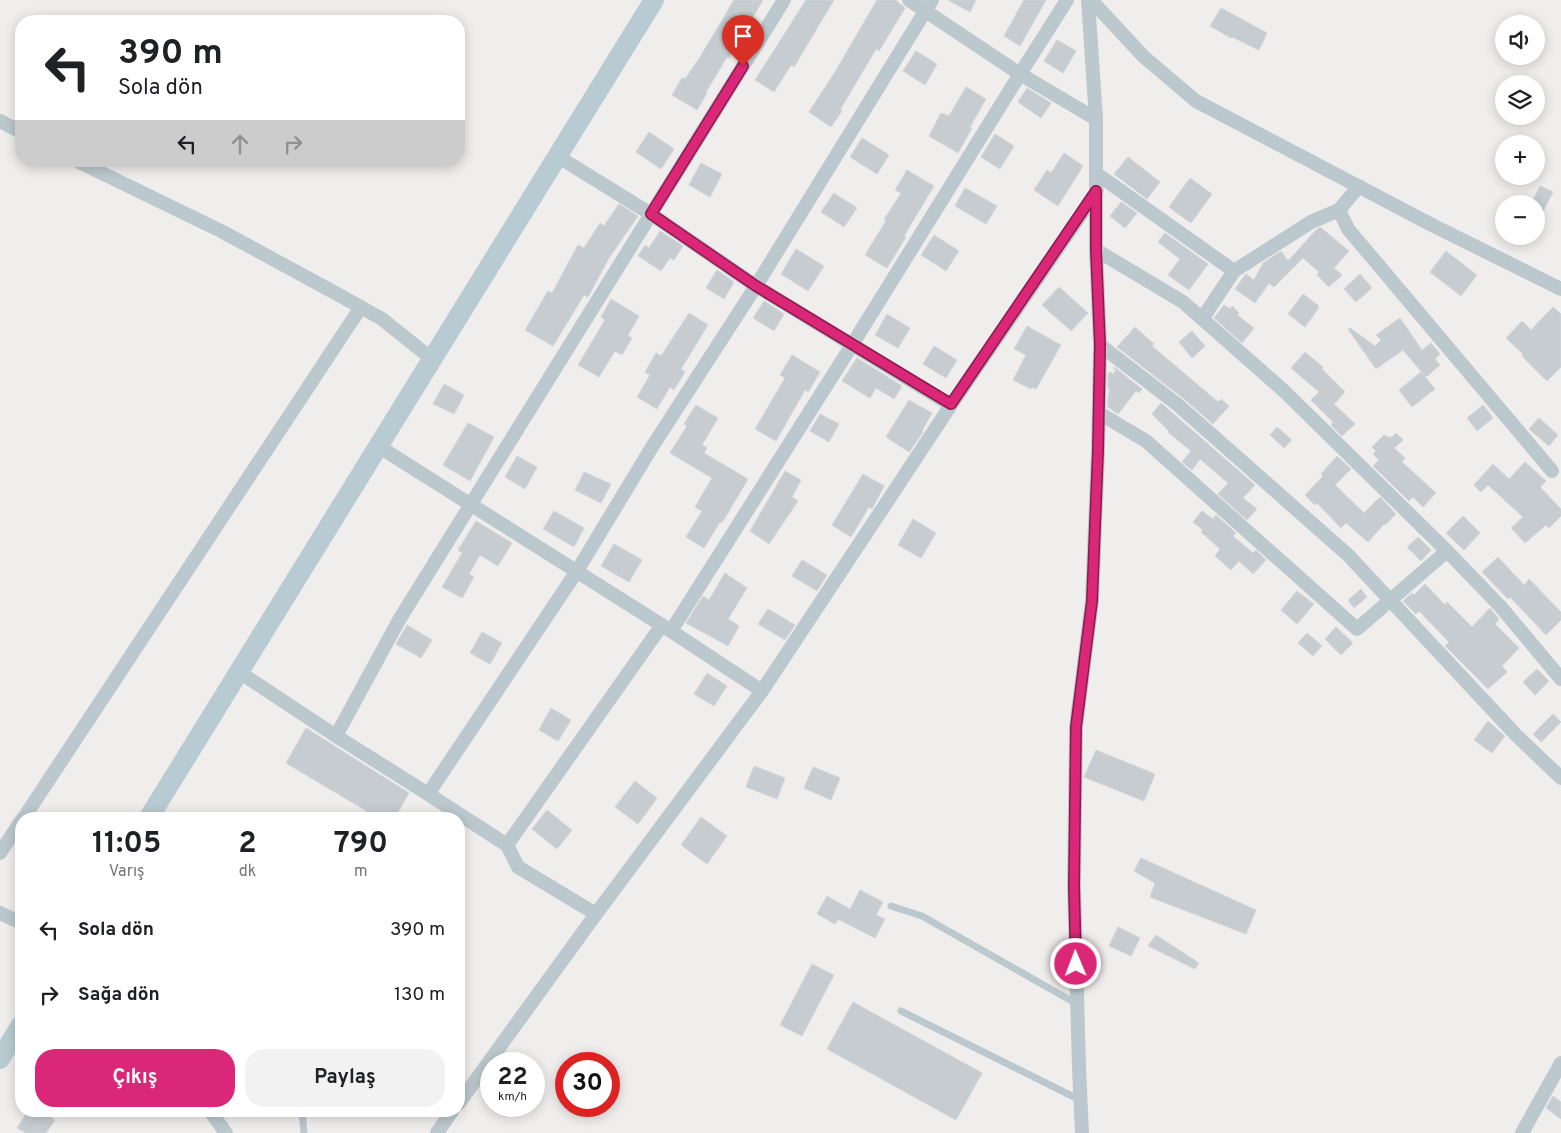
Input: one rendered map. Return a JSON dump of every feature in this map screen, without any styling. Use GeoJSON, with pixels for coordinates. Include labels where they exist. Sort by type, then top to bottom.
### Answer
{"type":"FeatureCollection","features":[{"type":"Feature","properties":{"kind":"main road"},"geometry":{"type":"LineString","coordinates":[[152,812],[654,0]]}},
{"type":"Feature","properties":{"kind":"main road"},"geometry":{"type":"LineString","coordinates":[[0,1059],[15,1035]]}},
{"type":"Feature","properties":{"kind":"street"},"geometry":{"type":"LineString","coordinates":[[336,736],[399,620],[784,0]]}},
{"type":"Feature","properties":{"kind":"street"},"geometry":{"type":"LineString","coordinates":[[909,0],[929,5],[1020,74],[1096,119]]}},
{"type":"Feature","properties":{"kind":"street"},"geometry":{"type":"LineString","coordinates":[[507,845],[666,628],[852,345],[1067,0]]}},
{"type":"Feature","properties":{"kind":"street"},"geometry":{"type":"LineString","coordinates":[[1082,1133],[1074,886],[1076,727],[1092,601],[1100,345],[1096,250],[1096,119],[1090,0]]}},
{"type":"Feature","properties":{"kind":"street"},"geometry":{"type":"LineString","coordinates":[[1090,0],[1144,57],[1196,101],[1561,289]]}},
{"type":"Feature","properties":{"kind":"street"},"geometry":{"type":"LineString","coordinates":[[428,794],[577,571],[652,447],[756,286],[929,5]]}},
{"type":"Feature","properties":{"kind":"street"},"geometry":{"type":"LineString","coordinates":[[0,121],[15,129]]}},
{"type":"Feature","properties":{"kind":"street"},"geometry":{"type":"LineString","coordinates":[[557,156],[651,214],[756,286],[951,404]]}},
{"type":"Feature","properties":{"kind":"street"},"geometry":{"type":"LineString","coordinates":[[89,167],[221,231],[361,307],[382,319],[432,359]]}},
{"type":"Feature","properties":{"kind":"street"},"geometry":{"type":"LineString","coordinates":[[1097,174],[1234,271]]}},
{"type":"Feature","properties":{"kind":"street"},"geometry":{"type":"LineString","coordinates":[[1202,319],[1234,271],[1311,222],[1339,210],[1359,186]]}},
{"type":"Feature","properties":{"kind":"street"},"geometry":{"type":"LineString","coordinates":[[465,1095],[596,914],[762,691],[951,404],[1096,191]]}},
{"type":"Feature","properties":{"kind":"street"},"geometry":{"type":"LineString","coordinates":[[1339,210],[1348,229],[1552,471]]}},
{"type":"Feature","properties":{"kind":"street"},"geometry":{"type":"LineString","coordinates":[[1096,250],[1183,302],[1283,390],[1447,550],[1500,606],[1561,678]]}},
{"type":"Feature","properties":{"kind":"street"},"geometry":{"type":"LineString","coordinates":[[27,812],[361,307]]}},
{"type":"Feature","properties":{"kind":"street"},"geometry":{"type":"LineString","coordinates":[[1100,345],[1178,405],[1348,556],[1516,734],[1561,778]]}},
{"type":"Feature","properties":{"kind":"street"},"geometry":{"type":"LineString","coordinates":[[1099,413],[1146,441],[1358,629],[1447,550]]}},
{"type":"Feature","properties":{"kind":"street"},"geometry":{"type":"LineString","coordinates":[[378,446],[577,571],[762,691]]}},
{"type":"Feature","properties":{"kind":"street"},"geometry":{"type":"LineString","coordinates":[[239,672],[456,812]]}},
{"type":"Feature","properties":{"kind":"street"},"geometry":{"type":"LineString","coordinates":[[465,818],[507,845],[518,867],[596,914]]}},
{"type":"Feature","properties":{"kind":"street"},"geometry":{"type":"LineString","coordinates":[[0,853],[15,830]]}},
{"type":"Feature","properties":{"kind":"street"},"geometry":{"type":"LineString","coordinates":[[0,913],[15,920]]}},
{"type":"Feature","properties":{"kind":"street"},"geometry":{"type":"LineString","coordinates":[[1522,1133],[1561,1063]]}},
{"type":"Feature","properties":{"kind":"street"},"geometry":{"type":"LineString","coordinates":[[214,1117],[226,1133]]}},
{"type":"Feature","properties":{"kind":"street"},"geometry":{"type":"LineString","coordinates":[[437,1133],[448,1117]]}},
{"type":"Feature","properties":{"kind":"lane"},"geometry":{"type":"LineString","coordinates":[[891,906],[922,916],[1077,1004]]}},
{"type":"Feature","properties":{"kind":"lane"},"geometry":{"type":"LineString","coordinates":[[901,1010],[1080,1100]]}},
{"type":"Feature","properties":{"kind":"lane"},"geometry":{"type":"LineString","coordinates":[[303,1117],[304,1133]]}},
{"type":"Feature","properties":{"kind":"building"},"geometry":{"type":"Polygon","coordinates":[[[734,0],[763,0],[729,58],[727,57],[706,92],[697,110],[672,95],[682,78],[685,79],[700,57],[734,0]]]}},
{"type":"Feature","properties":{"kind":"building"},"geometry":{"type":"Polygon","coordinates":[[[806,0],[834,0],[794,67],[791,65],[774,92],[755,80],[806,0]]]}},
{"type":"Feature","properties":{"kind":"building"},"geometry":{"type":"Polygon","coordinates":[[[877,0],[896,0],[905,8],[879,51],[876,49],[840,110],[842,111],[831,127],[809,112],[877,0]]]}},
{"type":"Feature","properties":{"kind":"building"},"geometry":{"type":"Polygon","coordinates":[[[948,0],[976,0],[970,12],[948,0]]]}},
{"type":"Feature","properties":{"kind":"building"},"geometry":{"type":"Polygon","coordinates":[[[1024,0],[1046,0],[1020,46],[1004,36],[1024,0]]]}},
{"type":"Feature","properties":{"kind":"building"},"geometry":{"type":"Polygon","coordinates":[[[1221,8],[1267,33],[1259,50],[1231,38],[1210,26],[1221,8]]]}},
{"type":"Feature","properties":{"kind":"building"},"geometry":{"type":"Polygon","coordinates":[[[1057,40],[1076,51],[1063,73],[1044,61],[1057,40]]]}},
{"type":"Feature","properties":{"kind":"building"},"geometry":{"type":"Polygon","coordinates":[[[916,51],[937,64],[925,85],[903,71],[916,51]]]}},
{"type":"Feature","properties":{"kind":"building"},"geometry":{"type":"Polygon","coordinates":[[[966,87],[986,99],[958,153],[929,136],[941,113],[949,116],[966,87]]]}},
{"type":"Feature","properties":{"kind":"building"},"geometry":{"type":"Polygon","coordinates":[[[1027,88],[1051,103],[1041,118],[1018,102],[1027,88]]]}},
{"type":"Feature","properties":{"kind":"building"},"geometry":{"type":"Polygon","coordinates":[[[649,132],[674,149],[661,169],[636,152],[649,132]]]}},
{"type":"Feature","properties":{"kind":"building"},"geometry":{"type":"Polygon","coordinates":[[[995,134],[1014,146],[1000,169],[981,157],[995,134]]]}},
{"type":"Feature","properties":{"kind":"building"},"geometry":{"type":"Polygon","coordinates":[[[862,138],[889,155],[877,174],[850,157],[862,138]]]}},
{"type":"Feature","properties":{"kind":"building"},"geometry":{"type":"Polygon","coordinates":[[[1064,153],[1083,166],[1058,206],[1034,190],[1047,170],[1051,173],[1064,153]]]}},
{"type":"Feature","properties":{"kind":"building"},"geometry":{"type":"Polygon","coordinates":[[[1128,157],[1160,182],[1147,199],[1114,174],[1128,157]]]}},
{"type":"Feature","properties":{"kind":"building"},"geometry":{"type":"Polygon","coordinates":[[[701,163],[722,174],[710,197],[689,185],[701,163]]]}},
{"type":"Feature","properties":{"kind":"building"},"geometry":{"type":"Polygon","coordinates":[[[907,170],[934,186],[887,268],[865,255],[901,193],[895,190],[907,170]]]}},
{"type":"Feature","properties":{"kind":"building"},"geometry":{"type":"Polygon","coordinates":[[[1190,178],[1212,194],[1191,223],[1169,207],[1190,178]]]}},
{"type":"Feature","properties":{"kind":"building"},"geometry":{"type":"Polygon","coordinates":[[[1540,186],[1553,192],[1545,208],[1545,195],[1536,195],[1540,186]]]}},
{"type":"Feature","properties":{"kind":"building"},"geometry":{"type":"Polygon","coordinates":[[[965,188],[997,206],[986,224],[955,206],[965,188]]]}},
{"type":"Feature","properties":{"kind":"building"},"geometry":{"type":"Polygon","coordinates":[[[834,193],[857,208],[844,227],[821,212],[834,193]]]}},
{"type":"Feature","properties":{"kind":"building"},"geometry":{"type":"Polygon","coordinates":[[[1121,202],[1137,213],[1125,228],[1110,216],[1121,202]]]}},
{"type":"Feature","properties":{"kind":"building"},"geometry":{"type":"Polygon","coordinates":[[[619,204],[638,216],[609,258],[588,297],[584,295],[553,346],[525,330],[548,291],[552,293],[578,245],[584,248],[600,223],[604,226],[619,204]]]}},
{"type":"Feature","properties":{"kind":"building"},"geometry":{"type":"Polygon","coordinates":[[[1320,227],[1349,251],[1334,268],[1342,275],[1329,287],[1317,275],[1319,272],[1303,258],[1274,287],[1269,283],[1255,303],[1235,289],[1246,274],[1254,280],[1263,263],[1281,251],[1288,261],[1320,227]]]}},
{"type":"Feature","properties":{"kind":"building"},"geometry":{"type":"Polygon","coordinates":[[[660,231],[683,246],[674,260],[670,258],[661,271],[638,256],[645,245],[649,248],[660,231]]]}},
{"type":"Feature","properties":{"kind":"building"},"geometry":{"type":"Polygon","coordinates":[[[1165,233],[1208,264],[1189,290],[1168,275],[1180,259],[1158,242],[1165,233]]]}},
{"type":"Feature","properties":{"kind":"building"},"geometry":{"type":"Polygon","coordinates":[[[934,235],[959,251],[946,271],[921,255],[934,235]]]}},
{"type":"Feature","properties":{"kind":"building"},"geometry":{"type":"Polygon","coordinates":[[[796,249],[824,266],[808,291],[781,274],[796,249]]]}},
{"type":"Feature","properties":{"kind":"building"},"geometry":{"type":"Polygon","coordinates":[[[1446,251],[1477,275],[1461,296],[1430,272],[1446,251]]]}},
{"type":"Feature","properties":{"kind":"building"},"geometry":{"type":"Polygon","coordinates":[[[717,270],[734,282],[724,299],[706,288],[717,270]]]}},
{"type":"Feature","properties":{"kind":"building"},"geometry":{"type":"Polygon","coordinates":[[[1360,274],[1372,288],[1356,302],[1344,289],[1360,274]]]}},
{"type":"Feature","properties":{"kind":"building"},"geometry":{"type":"Polygon","coordinates":[[[1059,287],[1088,313],[1071,331],[1042,305],[1059,287]]]}},
{"type":"Feature","properties":{"kind":"building"},"geometry":{"type":"Polygon","coordinates":[[[1303,294],[1318,305],[1318,309],[1305,327],[1288,314],[1303,294]]]}},
{"type":"Feature","properties":{"kind":"building"},"geometry":{"type":"Polygon","coordinates":[[[611,299],[639,316],[628,335],[632,338],[622,355],[615,351],[599,377],[578,365],[605,320],[601,317],[611,299]]]}},
{"type":"Feature","properties":{"kind":"building"},"geometry":{"type":"Polygon","coordinates":[[[764,301],[784,314],[774,331],[753,318],[764,301]]]}},
{"type":"Feature","properties":{"kind":"building"},"geometry":{"type":"Polygon","coordinates":[[[1224,305],[1230,309],[1232,306],[1239,313],[1237,315],[1254,328],[1242,343],[1214,318],[1224,305]]]}},
{"type":"Feature","properties":{"kind":"building"},"geometry":{"type":"Polygon","coordinates":[[[1553,307],[1561,314],[1561,367],[1547,381],[1506,338],[1522,321],[1531,330],[1553,307]]]}},
{"type":"Feature","properties":{"kind":"building"},"geometry":{"type":"Polygon","coordinates":[[[689,313],[708,325],[681,369],[685,372],[674,390],[670,387],[657,409],[637,397],[650,375],[645,372],[656,353],[661,356],[689,313]]]}},
{"type":"Feature","properties":{"kind":"building"},"geometry":{"type":"Polygon","coordinates":[[[887,314],[910,328],[898,348],[875,335],[887,314]]]}},
{"type":"Feature","properties":{"kind":"building"},"geometry":{"type":"Polygon","coordinates":[[[1400,318],[1422,350],[1431,343],[1440,354],[1435,359],[1440,365],[1426,377],[1403,350],[1376,369],[1348,329],[1350,328],[1375,346],[1381,340],[1376,335],[1400,318]]]}},
{"type":"Feature","properties":{"kind":"building"},"geometry":{"type":"Polygon","coordinates":[[[1027,326],[1061,345],[1036,389],[1032,387],[1031,389],[1013,380],[1026,355],[1014,349],[1027,326]]]}},
{"type":"Feature","properties":{"kind":"building"},"geometry":{"type":"Polygon","coordinates":[[[1135,327],[1154,344],[1152,346],[1218,402],[1221,399],[1229,406],[1213,424],[1183,398],[1117,347],[1135,327]]]}},
{"type":"Feature","properties":{"kind":"building"},"geometry":{"type":"Polygon","coordinates":[[[1192,331],[1205,346],[1192,358],[1179,342],[1192,331]]]}},
{"type":"Feature","properties":{"kind":"building"},"geometry":{"type":"Polygon","coordinates":[[[934,346],[957,360],[946,378],[923,364],[934,346]]]}},
{"type":"Feature","properties":{"kind":"building"},"geometry":{"type":"Polygon","coordinates":[[[1305,352],[1323,367],[1322,369],[1345,392],[1334,404],[1355,424],[1342,436],[1331,425],[1333,422],[1311,400],[1319,392],[1291,368],[1305,352]]]}},
{"type":"Feature","properties":{"kind":"building"},"geometry":{"type":"Polygon","coordinates":[[[792,355],[820,372],[808,392],[805,390],[776,441],[755,429],[785,378],[780,375],[792,355]]]}},
{"type":"Feature","properties":{"kind":"building"},"geometry":{"type":"Polygon","coordinates":[[[857,358],[902,386],[894,399],[876,388],[870,398],[842,381],[857,358]]]}},
{"type":"Feature","properties":{"kind":"building"},"geometry":{"type":"Polygon","coordinates":[[[1114,367],[1142,389],[1139,393],[1136,391],[1118,414],[1108,407],[1110,389],[1108,388],[1108,374],[1110,372],[1113,374],[1116,370],[1114,367]]]}},
{"type":"Feature","properties":{"kind":"building"},"geometry":{"type":"Polygon","coordinates":[[[1421,372],[1435,389],[1412,407],[1399,390],[1421,372]]]}},
{"type":"Feature","properties":{"kind":"building"},"geometry":{"type":"Polygon","coordinates":[[[444,384],[464,395],[454,414],[433,404],[444,384]]]}},
{"type":"Feature","properties":{"kind":"building"},"geometry":{"type":"Polygon","coordinates":[[[909,400],[932,413],[923,432],[909,452],[886,437],[909,400]]]}},
{"type":"Feature","properties":{"kind":"building"},"geometry":{"type":"Polygon","coordinates":[[[1161,403],[1255,485],[1243,498],[1257,509],[1247,520],[1218,494],[1228,483],[1200,459],[1192,470],[1182,462],[1191,451],[1168,432],[1152,414],[1161,403]]]}},
{"type":"Feature","properties":{"kind":"building"},"geometry":{"type":"Polygon","coordinates":[[[696,405],[718,418],[702,445],[707,448],[704,453],[748,479],[722,523],[720,522],[704,548],[686,537],[702,511],[695,507],[712,478],[670,453],[687,426],[684,424],[696,405]]]}},
{"type":"Feature","properties":{"kind":"building"},"geometry":{"type":"Polygon","coordinates":[[[1483,405],[1493,418],[1477,431],[1467,418],[1483,405]]]}},
{"type":"Feature","properties":{"kind":"building"},"geometry":{"type":"Polygon","coordinates":[[[820,414],[839,424],[829,442],[810,431],[820,414]]]}},
{"type":"Feature","properties":{"kind":"building"},"geometry":{"type":"Polygon","coordinates":[[[1539,418],[1558,435],[1549,446],[1529,429],[1539,418]]]}},
{"type":"Feature","properties":{"kind":"building"},"geometry":{"type":"Polygon","coordinates":[[[468,423],[494,437],[470,481],[443,465],[468,423]]]}},
{"type":"Feature","properties":{"kind":"building"},"geometry":{"type":"Polygon","coordinates":[[[1277,427],[1292,440],[1284,448],[1270,435],[1277,427]]]}},
{"type":"Feature","properties":{"kind":"building"},"geometry":{"type":"Polygon","coordinates":[[[1396,433],[1403,440],[1394,448],[1405,458],[1402,462],[1436,493],[1423,507],[1413,497],[1409,501],[1373,466],[1379,460],[1373,454],[1376,451],[1372,447],[1384,435],[1390,438],[1396,433]]]}},
{"type":"Feature","properties":{"kind":"building"},"geometry":{"type":"Polygon","coordinates":[[[517,456],[537,467],[525,489],[505,477],[517,456]]]}},
{"type":"Feature","properties":{"kind":"building"},"geometry":{"type":"Polygon","coordinates":[[[1337,456],[1351,469],[1335,485],[1364,513],[1380,497],[1396,514],[1368,542],[1346,523],[1341,528],[1317,503],[1315,505],[1305,495],[1323,476],[1321,474],[1337,456]]]}},
{"type":"Feature","properties":{"kind":"building"},"geometry":{"type":"Polygon","coordinates":[[[1525,462],[1546,481],[1540,487],[1561,509],[1561,516],[1549,528],[1546,525],[1525,543],[1511,528],[1523,517],[1488,485],[1481,492],[1474,485],[1493,464],[1509,479],[1525,462]]]}},
{"type":"Feature","properties":{"kind":"building"},"geometry":{"type":"Polygon","coordinates":[[[785,471],[801,480],[792,497],[798,501],[769,544],[750,531],[785,471]]]}},
{"type":"Feature","properties":{"kind":"building"},"geometry":{"type":"Polygon","coordinates":[[[584,472],[611,484],[601,503],[575,490],[584,472]]]}},
{"type":"Feature","properties":{"kind":"building"},"geometry":{"type":"Polygon","coordinates":[[[863,474],[884,486],[872,509],[869,507],[851,537],[832,525],[863,474]]]}},
{"type":"Feature","properties":{"kind":"building"},"geometry":{"type":"Polygon","coordinates":[[[554,511],[584,528],[574,547],[543,529],[554,511]]]}},
{"type":"Feature","properties":{"kind":"building"},"geometry":{"type":"Polygon","coordinates":[[[1202,511],[1213,519],[1216,515],[1236,533],[1233,536],[1253,553],[1256,550],[1266,560],[1253,574],[1239,561],[1231,570],[1215,556],[1220,549],[1193,522],[1202,511]]]}},
{"type":"Feature","properties":{"kind":"building"},"geometry":{"type":"Polygon","coordinates":[[[1463,516],[1480,533],[1464,550],[1446,533],[1463,516]]]}},
{"type":"Feature","properties":{"kind":"building"},"geometry":{"type":"Polygon","coordinates":[[[913,519],[936,533],[921,558],[898,545],[913,519]]]}},
{"type":"Feature","properties":{"kind":"building"},"geometry":{"type":"Polygon","coordinates":[[[476,521],[512,543],[498,566],[480,555],[469,574],[474,577],[462,598],[442,587],[462,553],[458,550],[476,521]]]}},
{"type":"Feature","properties":{"kind":"building"},"geometry":{"type":"Polygon","coordinates":[[[1418,537],[1431,550],[1421,561],[1407,547],[1418,537]]]}},
{"type":"Feature","properties":{"kind":"building"},"geometry":{"type":"Polygon","coordinates":[[[614,544],[642,560],[629,582],[601,566],[614,544]]]}},
{"type":"Feature","properties":{"kind":"building"},"geometry":{"type":"Polygon","coordinates":[[[1498,557],[1524,585],[1529,579],[1561,612],[1561,620],[1546,635],[1510,597],[1508,599],[1482,572],[1498,557]]]}},
{"type":"Feature","properties":{"kind":"building"},"geometry":{"type":"Polygon","coordinates":[[[802,560],[827,575],[817,591],[792,576],[802,560]]]}},
{"type":"Feature","properties":{"kind":"building"},"geometry":{"type":"Polygon","coordinates":[[[725,573],[747,588],[728,619],[739,626],[728,646],[686,623],[703,596],[709,600],[725,573]]]}},
{"type":"Feature","properties":{"kind":"building"},"geometry":{"type":"Polygon","coordinates":[[[1425,584],[1445,605],[1447,602],[1472,627],[1490,608],[1499,619],[1495,624],[1519,648],[1502,666],[1507,672],[1488,689],[1445,646],[1449,642],[1419,611],[1416,614],[1403,601],[1412,593],[1414,595],[1425,584]]]}},
{"type":"Feature","properties":{"kind":"building"},"geometry":{"type":"Polygon","coordinates":[[[1361,589],[1367,597],[1354,608],[1348,600],[1361,589]]]}},
{"type":"Feature","properties":{"kind":"building"},"geometry":{"type":"Polygon","coordinates":[[[1297,591],[1314,604],[1297,624],[1281,610],[1297,591]]]}},
{"type":"Feature","properties":{"kind":"building"},"geometry":{"type":"Polygon","coordinates":[[[768,609],[795,625],[785,640],[758,624],[768,609]]]}},
{"type":"Feature","properties":{"kind":"building"},"geometry":{"type":"Polygon","coordinates":[[[407,625],[432,640],[421,658],[396,644],[407,625]]]}},
{"type":"Feature","properties":{"kind":"building"},"geometry":{"type":"Polygon","coordinates":[[[1336,627],[1353,643],[1341,655],[1325,639],[1336,627]]]}},
{"type":"Feature","properties":{"kind":"building"},"geometry":{"type":"Polygon","coordinates":[[[482,632],[502,643],[490,664],[470,653],[482,632]]]}},
{"type":"Feature","properties":{"kind":"building"},"geometry":{"type":"Polygon","coordinates":[[[1307,633],[1322,646],[1313,656],[1298,643],[1307,633]]]}},
{"type":"Feature","properties":{"kind":"building"},"geometry":{"type":"Polygon","coordinates":[[[1537,669],[1549,681],[1535,695],[1523,682],[1537,669]]]}},
{"type":"Feature","properties":{"kind":"building"},"geometry":{"type":"Polygon","coordinates":[[[707,673],[727,686],[714,706],[694,694],[707,673]]]}},
{"type":"Feature","properties":{"kind":"building"},"geometry":{"type":"Polygon","coordinates":[[[551,708],[571,720],[558,741],[539,730],[551,708]]]}},
{"type":"Feature","properties":{"kind":"building"},"geometry":{"type":"Polygon","coordinates":[[[1553,714],[1561,722],[1541,742],[1533,734],[1553,714]]]}},
{"type":"Feature","properties":{"kind":"building"},"geometry":{"type":"Polygon","coordinates":[[[1488,721],[1505,736],[1492,753],[1474,740],[1488,721]]]}},
{"type":"Feature","properties":{"kind":"building"},"geometry":{"type":"Polygon","coordinates":[[[306,728],[409,793],[398,812],[368,812],[286,763],[306,728]]]}},
{"type":"Feature","properties":{"kind":"building"},"geometry":{"type":"Polygon","coordinates":[[[1096,750],[1155,774],[1144,801],[1084,777],[1096,750]]]}},
{"type":"Feature","properties":{"kind":"building"},"geometry":{"type":"Polygon","coordinates":[[[754,766],[785,778],[777,799],[746,787],[754,766]]]}},
{"type":"Feature","properties":{"kind":"building"},"geometry":{"type":"Polygon","coordinates":[[[813,767],[840,778],[831,800],[804,788],[813,767]]]}},
{"type":"Feature","properties":{"kind":"building"},"geometry":{"type":"Polygon","coordinates":[[[635,781],[657,798],[638,824],[615,807],[635,781]]]}},
{"type":"Feature","properties":{"kind":"building"},"geometry":{"type":"Polygon","coordinates":[[[547,810],[572,830],[557,849],[532,829],[547,810]]]}},
{"type":"Feature","properties":{"kind":"building"},"geometry":{"type":"Polygon","coordinates":[[[701,817],[727,836],[707,864],[681,845],[701,817]]]}},
{"type":"Feature","properties":{"kind":"building"},"geometry":{"type":"Polygon","coordinates":[[[1141,858],[1256,910],[1246,934],[1150,897],[1155,883],[1134,871],[1141,858]]]}},
{"type":"Feature","properties":{"kind":"building"},"geometry":{"type":"Polygon","coordinates":[[[860,890],[883,902],[876,915],[885,919],[875,938],[838,919],[835,924],[817,914],[827,896],[850,909],[860,890]]]}},
{"type":"Feature","properties":{"kind":"building"},"geometry":{"type":"Polygon","coordinates":[[[1118,927],[1140,938],[1131,956],[1109,946],[1118,927]]]}},
{"type":"Feature","properties":{"kind":"building"},"geometry":{"type":"Polygon","coordinates":[[[1156,935],[1199,963],[1195,969],[1148,946],[1156,935]]]}},
{"type":"Feature","properties":{"kind":"building"},"geometry":{"type":"Polygon","coordinates":[[[812,964],[834,975],[802,1036],[780,1025],[812,964]]]}},
{"type":"Feature","properties":{"kind":"building"},"geometry":{"type":"Polygon","coordinates":[[[853,1002],[982,1073],[956,1120],[827,1049],[853,1002]]]}},
{"type":"Feature","properties":{"kind":"building"},"geometry":{"type":"Polygon","coordinates":[[[1553,1096],[1561,1102],[1561,1119],[1546,1108],[1553,1096]]]}},
{"type":"Feature","properties":{"kind":"building"},"geometry":{"type":"Polygon","coordinates":[[[24,1117],[50,1117],[55,1120],[46,1133],[26,1133],[17,1128],[24,1117]]]}},
{"type":"Feature","properties":{"kind":"route"},"geometry":{"type":"LineString","coordinates":[[743,66],[651,214],[756,286],[951,404],[1096,191],[1096,250],[1100,345],[1098,451],[1092,601],[1076,727],[1074,886],[1076,964]]}}]}
